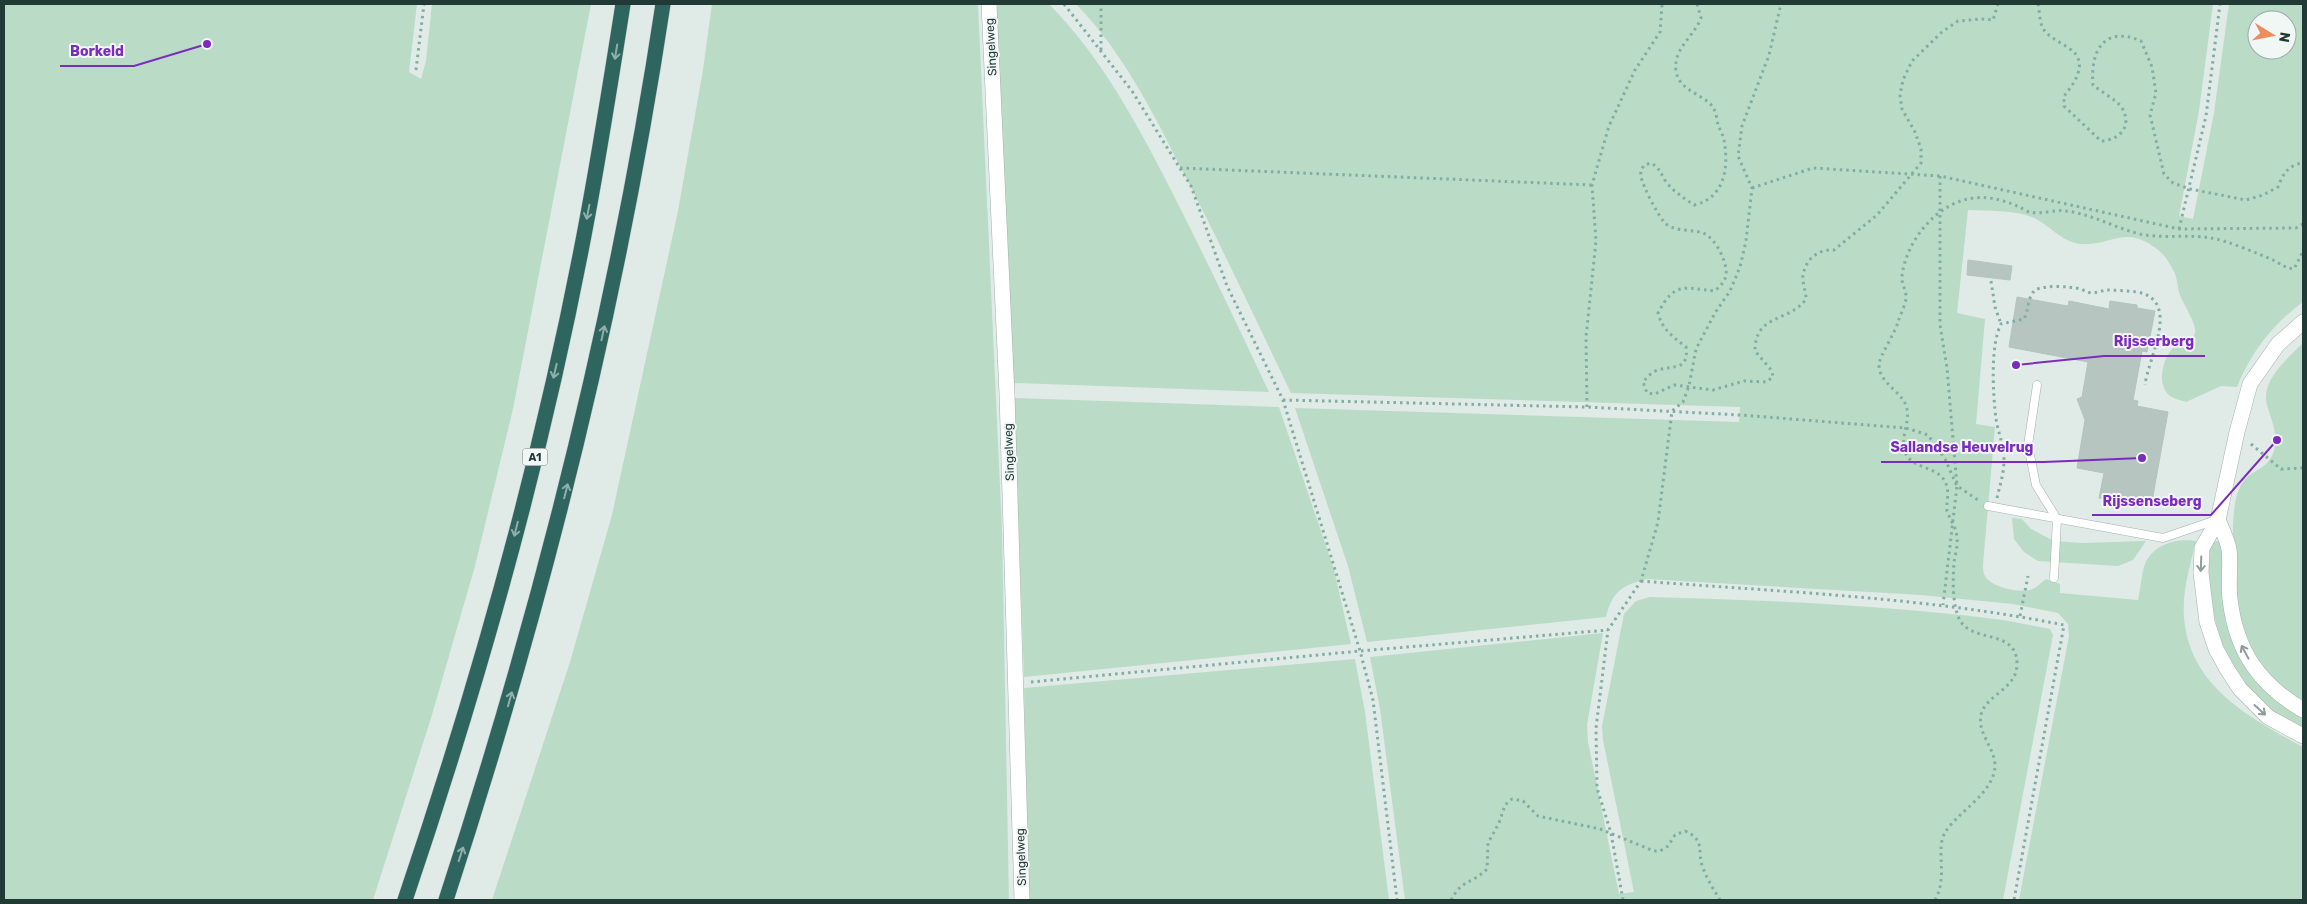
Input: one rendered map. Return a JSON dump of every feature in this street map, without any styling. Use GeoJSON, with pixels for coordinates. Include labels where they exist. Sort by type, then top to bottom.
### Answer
{"type":"FeatureCollection","features":[{"type":"Feature","properties":{"kind":"highway","name":"A1"},"geometry":{"type":"LineString","coordinates":[[405,900],[472,691],[534,460],[588,216],[623,4]]}},
{"type":"Feature","properties":{"kind":"highway"},"geometry":{"type":"LineString","coordinates":[[446,900],[513,689],[538,602],[592,388],[622,245],[663,4]]}},
{"type":"Feature","properties":{"kind":"street","name":"Singelweg"},"geometry":{"type":"LineString","coordinates":[[989,4],[1007,394],[1022,900]]}},
{"type":"Feature","properties":{"kind":"street"},"geometry":{"type":"LineString","coordinates":[[2303,322],[2278,344],[2250,384],[2237,432],[2218,520],[2202,548],[2201,573],[2207,622],[2216,649],[2240,689],[2268,717],[2303,736]]}},
{"type":"Feature","properties":{"kind":"street"},"geometry":{"type":"LineString","coordinates":[[2218,520],[2228,548],[2230,598],[2236,635],[2254,669],[2283,696],[2303,710]]}},
{"type":"Feature","properties":{"kind":"lane"},"geometry":{"type":"LineString","coordinates":[[2037,385],[2028,445],[2036,485],[2057,519],[2054,578]]}},
{"type":"Feature","properties":{"kind":"lane"},"geometry":{"type":"LineString","coordinates":[[1988,506],[2163,538],[2218,520]]}},
{"type":"Feature","properties":{"kind":"path"},"geometry":{"type":"LineString","coordinates":[[416,70],[424,4]]}},
{"type":"Feature","properties":{"kind":"path"},"geometry":{"type":"LineString","coordinates":[[1064,4],[1132,91],[1191,186],[1227,286],[1283,400],[1374,700],[1397,900]]}},
{"type":"Feature","properties":{"kind":"path"},"geometry":{"type":"LineString","coordinates":[[1101,50],[1102,4]]}},
{"type":"Feature","properties":{"kind":"path"},"geometry":{"type":"LineString","coordinates":[[1587,407],[1586,337],[1596,241],[1592,186],[1609,126],[1635,70],[1660,32],[1662,4]]}},
{"type":"Feature","properties":{"kind":"path"},"geometry":{"type":"LineString","coordinates":[[1697,4],[1701,18],[1696,30],[1681,45],[1675,64],[1676,73],[1681,84],[1706,99],[1714,109],[1724,139],[1725,170],[1723,181],[1713,197],[1706,202],[1694,205],[1679,196],[1665,180],[1658,167],[1651,163],[1644,165],[1641,170],[1641,177],[1656,209],[1666,224],[1687,232],[1703,233],[1712,238],[1721,254],[1727,273],[1724,281],[1715,291],[1682,288],[1672,291],[1658,313],[1664,327],[1686,347],[1687,357],[1684,363],[1658,370],[1648,376],[1643,382],[1644,388],[1647,393],[1655,394],[1674,385],[1713,390],[1744,381],[1766,382],[1773,377],[1772,371],[1755,351],[1755,339],[1763,325],[1801,307],[1806,299],[1803,277],[1806,266],[1814,255],[1825,250],[1834,250],[1877,215],[1921,163],[1921,148],[1915,132],[1902,109],[1900,95],[1903,80],[1912,61],[1942,32],[1958,21],[1993,20],[1998,4]]}},
{"type":"Feature","properties":{"kind":"path"},"geometry":{"type":"LineString","coordinates":[[1622,900],[1611,833],[1597,788],[1596,728],[1608,630],[1641,581],[1658,522],[1672,411],[1683,402],[1689,386],[1696,349],[1714,313],[1730,291],[1740,267],[1746,241],[1752,188],[1738,156],[1742,126],[1769,55],[1781,4]]}},
{"type":"Feature","properties":{"kind":"path"},"geometry":{"type":"LineString","coordinates":[[2038,4],[2040,24],[2045,32],[2073,51],[2079,59],[2080,70],[2072,87],[2064,96],[2064,106],[2101,141],[2113,140],[2119,136],[2124,131],[2125,121],[2122,108],[2094,85],[2092,69],[2095,52],[2104,42],[2116,35],[2129,36],[2141,41],[2152,67],[2156,93],[2150,115],[2164,174],[2174,183],[2190,189],[2246,200],[2263,195],[2278,187],[2283,174],[2294,164],[2303,163]]}},
{"type":"Feature","properties":{"kind":"path"},"geometry":{"type":"LineString","coordinates":[[2179,229],[2206,116],[2220,4]]}},
{"type":"Feature","properties":{"kind":"path"},"geometry":{"type":"LineString","coordinates":[[1180,168],[1592,186]]}},
{"type":"Feature","properties":{"kind":"path"},"geometry":{"type":"LineString","coordinates":[[1752,188],[1813,168],[1912,174],[1940,176],[2179,229],[2296,228],[2303,224]]}},
{"type":"Feature","properties":{"kind":"path"},"geometry":{"type":"LineString","coordinates":[[1940,176],[1942,210],[1940,325],[1947,368],[1957,486],[1954,525],[1943,605]]}},
{"type":"Feature","properties":{"kind":"path"},"geometry":{"type":"LineString","coordinates":[[1935,900],[1939,893],[1943,875],[1941,847],[1945,832],[1973,805],[1992,777],[1995,768],[1993,755],[1982,728],[1981,715],[1986,704],[2011,683],[2017,670],[2017,660],[2011,646],[2000,638],[1976,634],[1966,628],[1958,618],[1954,579],[1958,539],[1947,508],[1949,496],[1947,485],[1942,476],[1913,462],[1906,454],[1904,436],[1908,411],[1905,404],[1883,377],[1878,367],[1880,358],[1897,326],[1906,300],[1902,280],[1914,241],[1942,210],[1972,198],[1999,199],[2031,213],[2065,210],[2096,218],[2140,234],[2213,238],[2275,261],[2286,268],[2294,269],[2303,251]]}},
{"type":"Feature","properties":{"kind":"path"},"geometry":{"type":"LineString","coordinates":[[1283,400],[1587,407],[1672,411],[1906,428],[1928,435],[1945,459],[1957,486],[1988,506],[1997,498],[2002,480],[2004,458],[1996,417],[1993,378],[1996,339],[2001,324],[1995,307],[1991,281]]}},
{"type":"Feature","properties":{"kind":"path"},"geometry":{"type":"LineString","coordinates":[[2001,324],[2024,319],[2032,293],[2043,288],[2077,288],[2092,293],[2112,290],[2146,295],[2158,304],[2160,320],[2145,385]]}},
{"type":"Feature","properties":{"kind":"path"},"geometry":{"type":"LineString","coordinates":[[2237,432],[2281,469],[2303,468]]}},
{"type":"Feature","properties":{"kind":"path"},"geometry":{"type":"LineString","coordinates":[[2020,616],[2028,576]]}},
{"type":"Feature","properties":{"kind":"path"},"geometry":{"type":"LineString","coordinates":[[1641,581],[1943,605],[2064,624],[2014,900]]}},
{"type":"Feature","properties":{"kind":"path"},"geometry":{"type":"LineString","coordinates":[[1017,683],[1608,630]]}},
{"type":"Feature","properties":{"kind":"path"},"geometry":{"type":"LineString","coordinates":[[1452,900],[1456,890],[1462,884],[1474,880],[1487,869],[1488,843],[1499,824],[1505,805],[1512,799],[1523,801],[1538,816],[1611,833],[1645,850],[1660,851],[1668,846],[1675,835],[1685,831],[1694,835],[1700,845],[1702,866],[1720,900]]}},
{"type":"Feature","properties":{"kind":"green space"},"geometry":{"type":"Polygon","coordinates":[[[4,4],[417,4],[409,72],[421,79],[426,61],[432,4],[591,4],[513,409],[475,566],[431,718],[373,900],[4,900],[4,4]]]}},
{"type":"Feature","properties":{"kind":"green space"},"geometry":{"type":"Polygon","coordinates":[[[712,4],[978,4],[1002,531],[1009,900],[492,900],[570,662],[612,515],[678,211],[703,70],[712,4]]]}},
{"type":"Feature","properties":{"kind":"green space"},"geometry":{"type":"Polygon","coordinates":[[[995,4],[1049,4],[1086,47],[1102,69],[1131,116],[1171,190],[1269,392],[1013,383],[995,4]]]}},
{"type":"Feature","properties":{"kind":"green space"},"geometry":{"type":"Polygon","coordinates":[[[1076,4],[2213,4],[2199,111],[2179,216],[2193,219],[2214,113],[2229,4],[2303,4],[2303,302],[2282,320],[2264,340],[2249,362],[2237,387],[2221,386],[2186,402],[2173,398],[2165,390],[2162,371],[2167,357],[2174,347],[2194,336],[2195,329],[2168,261],[2157,249],[2136,238],[2119,238],[2092,244],[2074,243],[2061,237],[2032,217],[2001,211],[1968,210],[1957,313],[1985,319],[1976,424],[1995,427],[1983,564],[1985,576],[1993,583],[2012,590],[2025,591],[2032,589],[2046,579],[2060,584],[2060,593],[2138,600],[2145,564],[2149,557],[2160,547],[2167,544],[2189,540],[2196,541],[2184,598],[2184,617],[2188,641],[2197,662],[2210,681],[2243,711],[2303,747],[2303,900],[2019,900],[2069,636],[2068,624],[2058,613],[2013,604],[1921,595],[1647,579],[1620,590],[1608,608],[1606,617],[1367,642],[1348,566],[1295,408],[1739,422],[1740,407],[1291,393],[1224,253],[1160,126],[1108,42],[1076,4]]]}},
{"type":"Feature","properties":{"kind":"green space"},"geometry":{"type":"Polygon","coordinates":[[[2303,343],[2303,700],[2285,691],[2269,676],[2252,654],[2240,632],[2233,524],[2238,492],[2243,482],[2266,464],[2273,454],[2275,446],[2274,430],[2266,396],[2271,379],[2283,363],[2303,343]]]}},
{"type":"Feature","properties":{"kind":"green space"},"geometry":{"type":"Polygon","coordinates":[[[1014,398],[1279,407],[1334,570],[1351,644],[1024,677],[1014,398]]]}},
{"type":"Feature","properties":{"kind":"green space"},"geometry":{"type":"Polygon","coordinates":[[[2012,518],[2022,519],[2031,529],[2054,541],[2082,543],[2146,541],[2133,560],[2118,566],[2038,561],[2024,552],[2014,539],[2012,518]]]}},
{"type":"Feature","properties":{"kind":"green space"},"geometry":{"type":"Polygon","coordinates":[[[2218,541],[2223,545],[2238,649],[2303,715],[2303,732],[2252,697],[2222,645],[2209,597],[2207,550],[2213,542],[2218,541]]]}},
{"type":"Feature","properties":{"kind":"green space"},"geometry":{"type":"Polygon","coordinates":[[[1650,597],[1909,610],[2002,620],[2050,629],[2053,635],[2003,900],[1405,900],[1380,709],[1370,657],[1603,633],[1587,725],[1588,742],[1619,894],[1634,892],[1603,740],[1602,726],[1624,614],[1636,601],[1650,597]]]}},
{"type":"Feature","properties":{"kind":"green space"},"geometry":{"type":"Polygon","coordinates":[[[1355,659],[1365,712],[1389,900],[1029,900],[1024,688],[1355,659]]]}},
{"type":"Feature","properties":{"kind":"building"},"geometry":{"type":"Polygon","coordinates":[[[1968,260],[2012,266],[2010,280],[1967,275],[1968,260]]]}},
{"type":"Feature","properties":{"kind":"building"},"geometry":{"type":"Polygon","coordinates":[[[2017,297],[2068,306],[2069,301],[2109,309],[2110,301],[2137,305],[2137,308],[2155,311],[2147,352],[2142,351],[2133,400],[2138,401],[2137,406],[2168,412],[2151,507],[2099,498],[2104,473],[2077,468],[2085,420],[2077,399],[2082,397],[2088,362],[2009,347],[2017,297]]]}},
{"type":"Feature","properties":{"kind":"place","name":"Borkeld"},"geometry":{"type":"Point","coordinates":[207,44]}},
{"type":"Feature","properties":{"kind":"place","name":"Rijsserberg"},"geometry":{"type":"Point","coordinates":[2016,365]}},
{"type":"Feature","properties":{"kind":"place","name":"Rijssenseberg"},"geometry":{"type":"Point","coordinates":[2277,440]}},
{"type":"Feature","properties":{"kind":"place","name":"Sallandse Heuvelrug"},"geometry":{"type":"Point","coordinates":[2142,458]}}]}
